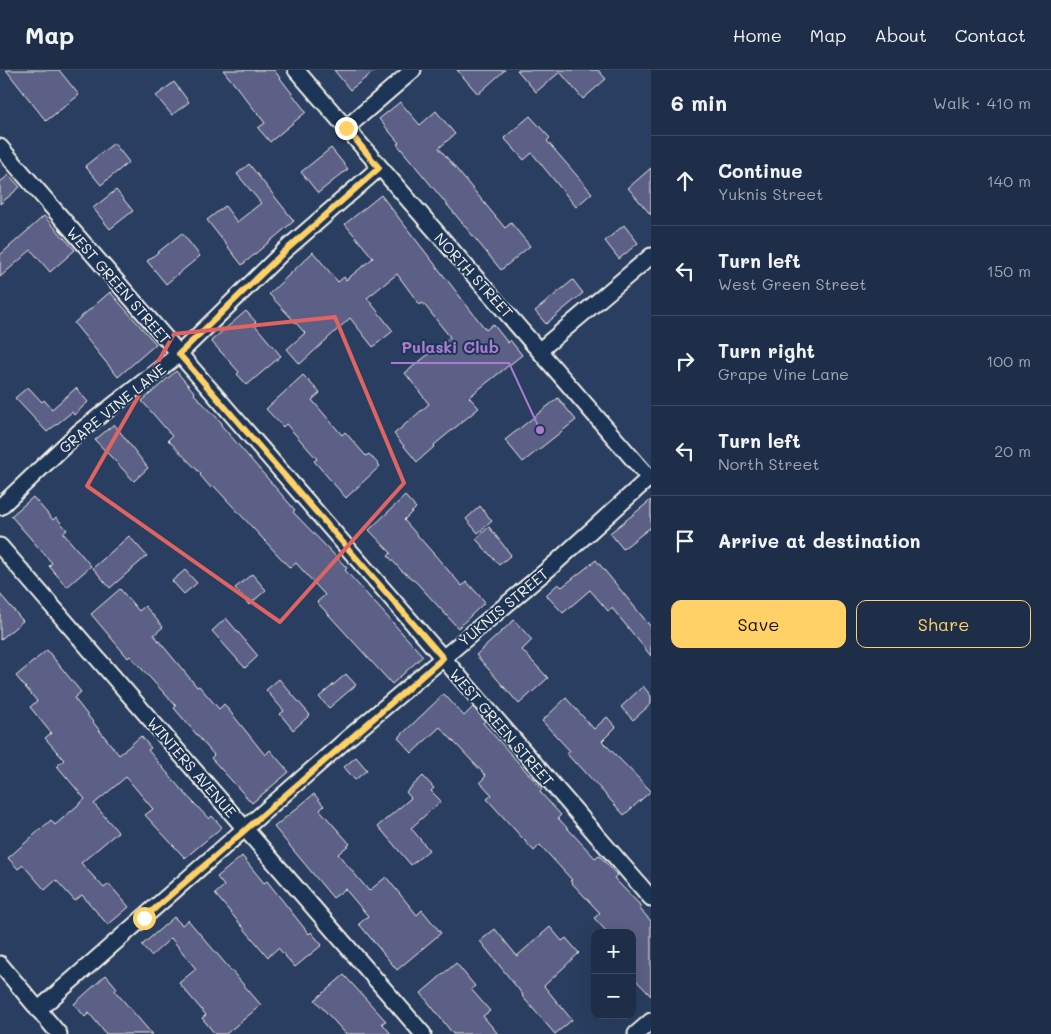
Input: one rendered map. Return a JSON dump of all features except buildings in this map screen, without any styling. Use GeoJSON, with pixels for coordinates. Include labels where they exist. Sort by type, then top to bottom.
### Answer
{"type":"FeatureCollection","features":[{"type":"Feature","properties":{"kind":"street","name":"NORTH STREET"},"geometry":{"type":"LineString","coordinates":[[296,70],[650,479]]}},
{"type":"Feature","properties":{"kind":"street"},"geometry":{"type":"LineString","coordinates":[[346,128],[413,70]]}},
{"type":"Feature","properties":{"kind":"street","name":"WEST GREEN STREET"},"geometry":{"type":"LineString","coordinates":[[0,147],[651,898]]}},
{"type":"Feature","properties":{"kind":"street","name":"GRAPE VINE LANE"},"geometry":{"type":"LineString","coordinates":[[0,507],[79,432],[179,354],[284,252],[379,168]]}},
{"type":"Feature","properties":{"kind":"street"},"geometry":{"type":"LineString","coordinates":[[540,350],[651,256]]}},
{"type":"Feature","properties":{"kind":"street","name":"YUKNIS STREET"},"geometry":{"type":"LineString","coordinates":[[38,1010],[650,479]]}},
{"type":"Feature","properties":{"kind":"street","name":"WINTERS AVENUE"},"geometry":{"type":"LineString","coordinates":[[0,546],[423,1034]]}},
{"type":"Feature","properties":{"kind":"street"},"geometry":{"type":"LineString","coordinates":[[0,964],[59,1034]]}},
{"type":"Feature","properties":{"kind":"street"},"geometry":{"type":"LineString","coordinates":[[636,1034],[651,1021]]}},
{"type":"Feature","properties":{"kind":"highlighted area"},"geometry":{"type":"Polygon","coordinates":[[[335,317],[404,483],[280,622],[87,486],[174,334],[335,317]]]}},
{"type":"Feature","properties":{"kind":"place","name":"Pulaski Club"},"geometry":{"type":"Point","coordinates":[540,430]}},
{"type":"Feature","properties":{"kind":"route"},"geometry":{"type":"LineString","coordinates":[[144,918],[443,658],[179,354],[284,252],[379,168],[346,128]]}}]}
